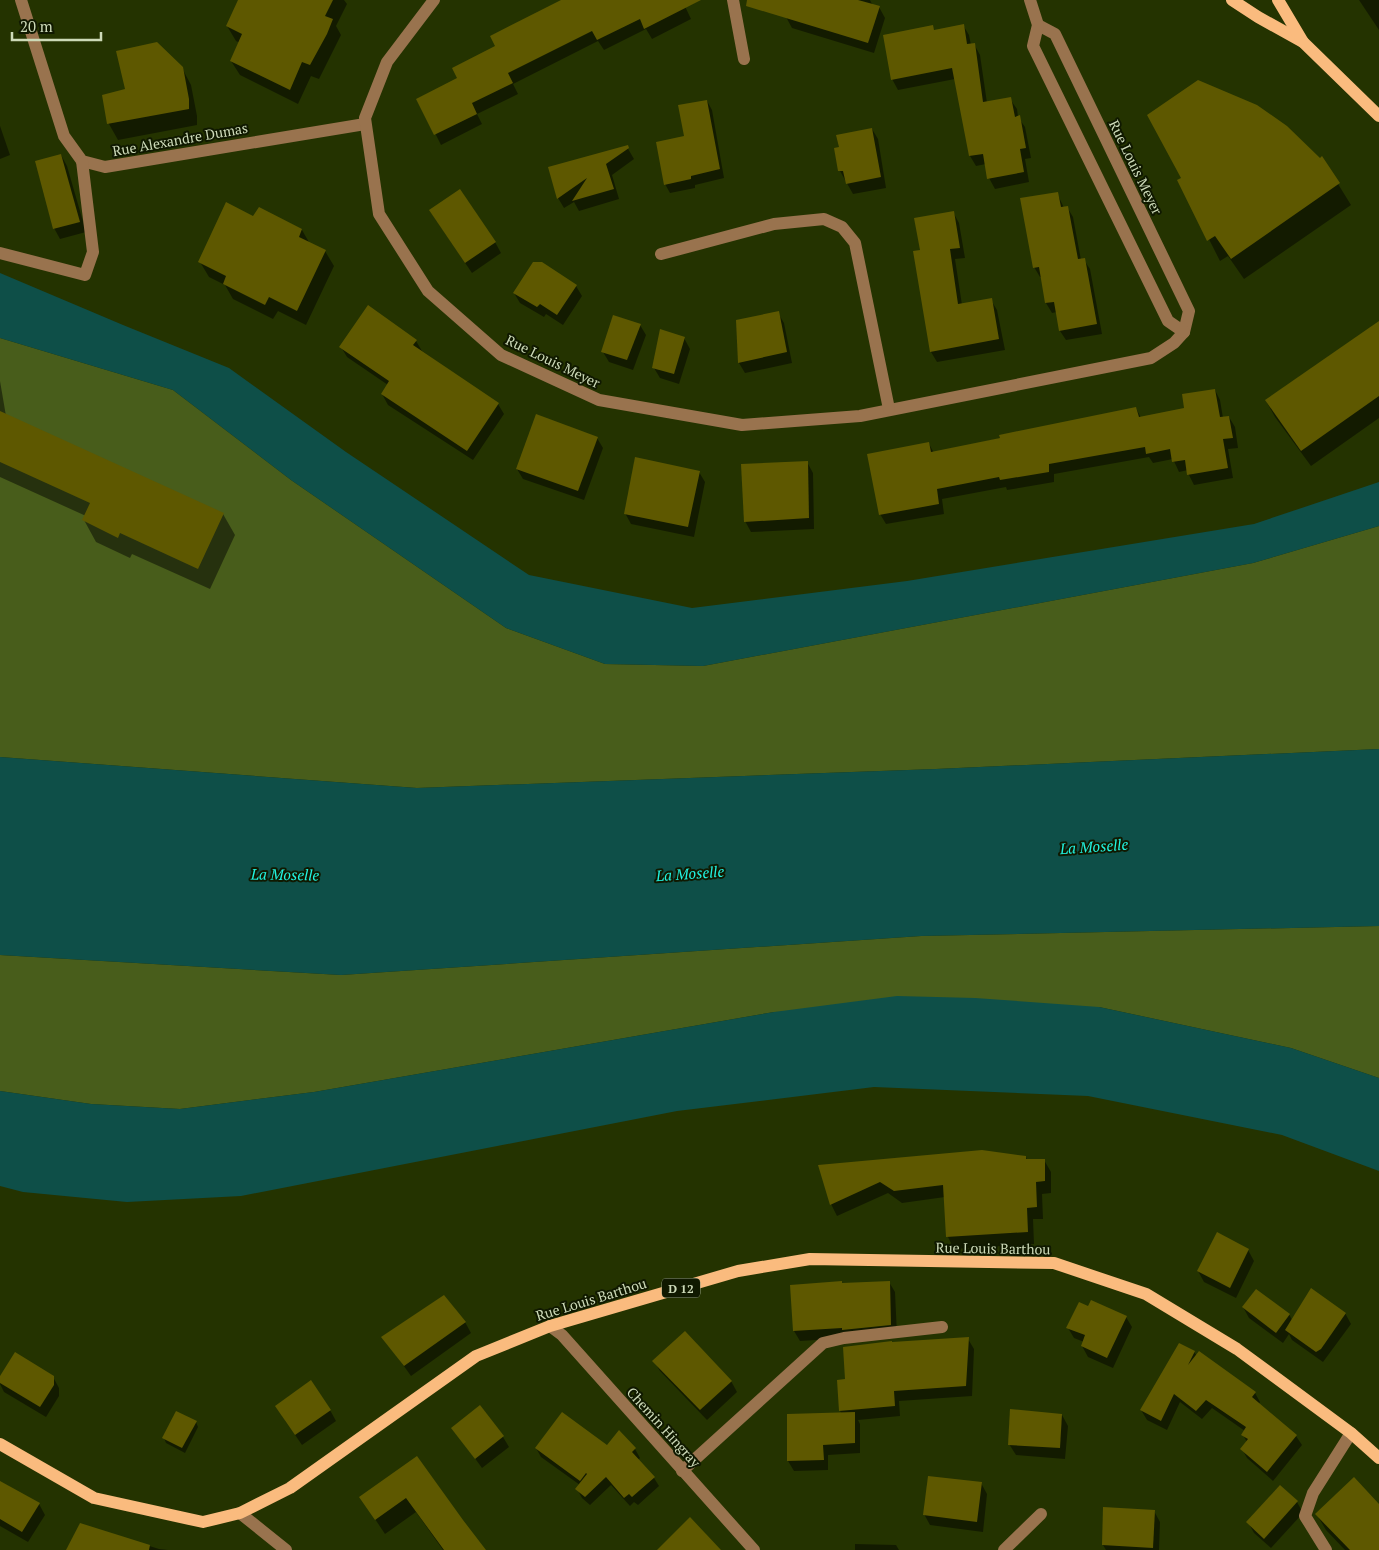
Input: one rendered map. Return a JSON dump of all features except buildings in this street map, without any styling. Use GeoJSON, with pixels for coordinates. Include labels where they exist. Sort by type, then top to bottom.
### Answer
{"type":"FeatureCollection","features":[{"type":"Feature","properties":{"kind":"main road"},"geometry":{"type":"LineString","coordinates":[[1232,0],[1303,42]]}},
{"type":"Feature","properties":{"kind":"main road"},"geometry":{"type":"LineString","coordinates":[[1278,0],[1303,42],[1379,116]]}},
{"type":"Feature","properties":{"kind":"main road","name":"Rue Louis Barthou"},"geometry":{"type":"LineString","coordinates":[[0,1444],[94,1498],[203,1522],[240,1513],[290,1488],[476,1356],[550,1326],[738,1271],[810,1259],[1054,1263],[1146,1294],[1237,1349],[1351,1433],[1379,1458]]}},
{"type":"Feature","properties":{"kind":"street"},"geometry":{"type":"LineString","coordinates":[[0,253],[84,275],[93,252],[82,161],[64,136],[21,0]]}},
{"type":"Feature","properties":{"kind":"street","name":"Rue Louis Meyer"},"geometry":{"type":"LineString","coordinates":[[434,0],[387,62],[365,118],[379,214],[428,291],[501,355],[599,400],[742,425],[860,416],[1151,358],[1174,343],[1184,332],[1189,311],[1056,34],[1038,25]]}},
{"type":"Feature","properties":{"kind":"street"},"geometry":{"type":"LineString","coordinates":[[733,0],[744,59]]}},
{"type":"Feature","properties":{"kind":"street"},"geometry":{"type":"LineString","coordinates":[[1030,0],[1038,25],[1032,46],[1168,321],[1184,332]]}},
{"type":"Feature","properties":{"kind":"street","name":"Rue Alexandre Dumas"},"geometry":{"type":"LineString","coordinates":[[82,161],[105,167],[365,124]]}},
{"type":"Feature","properties":{"kind":"street"},"geometry":{"type":"LineString","coordinates":[[661,254],[774,224],[824,219],[842,227],[855,243],[890,409]]}},
{"type":"Feature","properties":{"kind":"street","name":"Chemin Hingray"},"geometry":{"type":"LineString","coordinates":[[550,1326],[562,1335],[754,1550]]}},
{"type":"Feature","properties":{"kind":"street"},"geometry":{"type":"LineString","coordinates":[[682,1471],[823,1343],[844,1338],[942,1327]]}},
{"type":"Feature","properties":{"kind":"street"},"geometry":{"type":"LineString","coordinates":[[1326,1550],[1305,1516],[1313,1493],[1351,1433]]}},
{"type":"Feature","properties":{"kind":"street"},"geometry":{"type":"LineString","coordinates":[[240,1513],[286,1550]]}},
{"type":"Feature","properties":{"kind":"street"},"geometry":{"type":"LineString","coordinates":[[1004,1550],[1040,1514]]}},
{"type":"Feature","properties":{"kind":"green space"},"geometry":{"type":"Polygon","coordinates":[[[0,338],[173,390],[291,480],[506,628],[605,664],[703,666],[1253,563],[1379,526],[1379,749],[936,769],[417,788],[0,757],[0,338]]]}},
{"type":"Feature","properties":{"kind":"green space"},"geometry":{"type":"Polygon","coordinates":[[[1379,926],[1379,1078],[1291,1048],[1099,1007],[774,1012],[314,1092],[180,1109],[91,1104],[0,1091],[0,955],[341,975],[921,936],[1379,926]]]}},
{"type":"Feature","properties":{"kind":"water"},"geometry":{"type":"Polygon","coordinates":[[[0,273],[229,368],[346,452],[529,575],[692,608],[907,581],[1254,524],[1379,482],[1379,526],[1253,563],[703,666],[605,664],[506,628],[291,480],[173,390],[0,338],[0,273]]]}},
{"type":"Feature","properties":{"kind":"water","name":"La Moselle"},"geometry":{"type":"Polygon","coordinates":[[[1379,749],[1379,926],[921,936],[341,975],[0,955],[0,757],[417,788],[936,769],[1379,749]]]}},
{"type":"Feature","properties":{"kind":"water"},"geometry":{"type":"Polygon","coordinates":[[[897,996],[975,998],[1099,1007],[1291,1048],[1379,1078],[1379,1171],[1282,1135],[1088,1096],[874,1087],[677,1111],[241,1196],[127,1202],[23,1192],[0,1186],[0,1091],[91,1104],[180,1109],[314,1092],[774,1012],[897,996]]]}}]}
